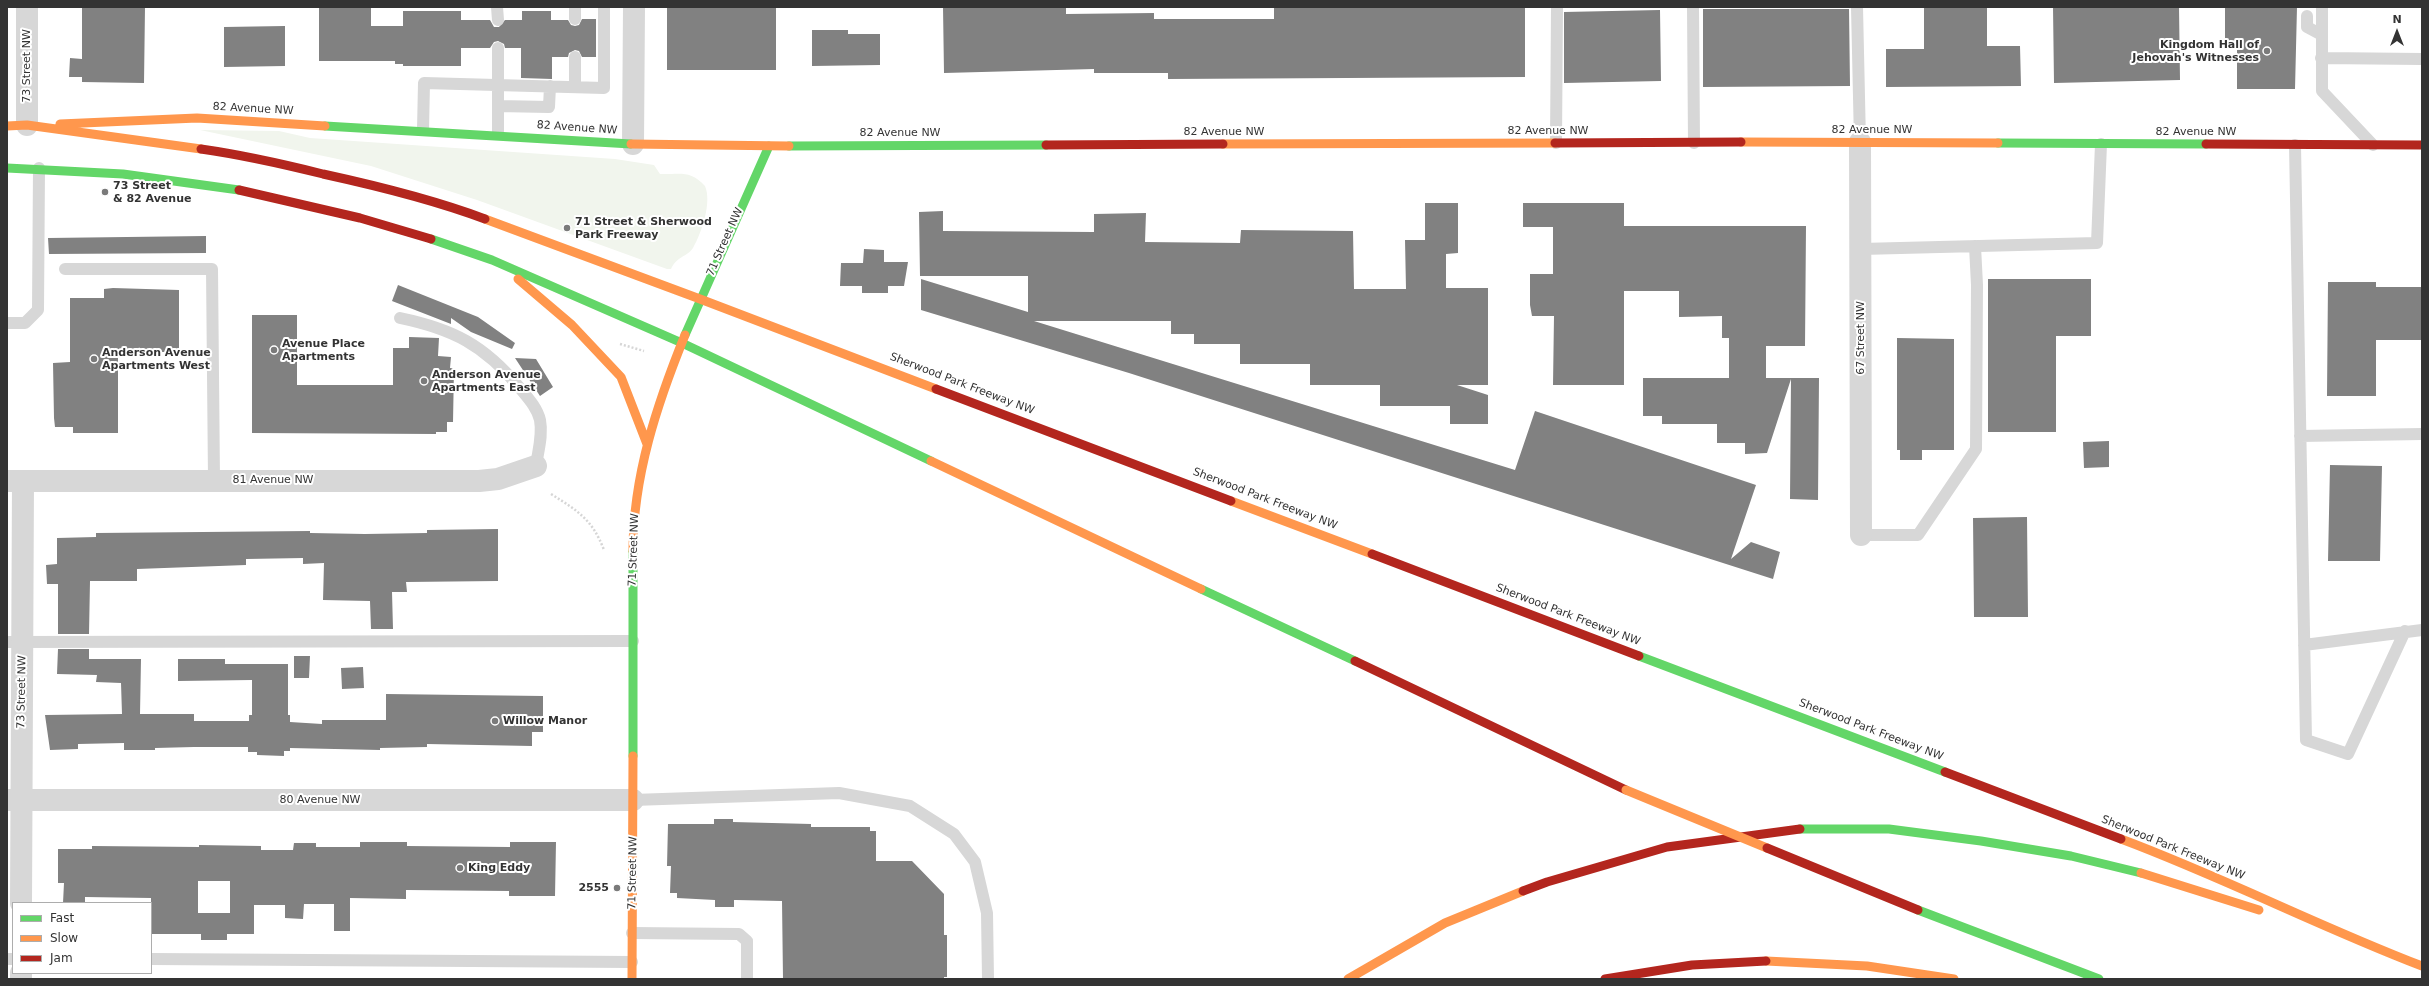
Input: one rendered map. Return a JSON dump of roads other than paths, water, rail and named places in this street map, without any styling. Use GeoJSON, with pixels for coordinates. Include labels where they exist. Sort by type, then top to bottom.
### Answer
{"type":"FeatureCollection","features":[{"type":"Feature","properties":{"kind":"main road","name":"82 Avenue NW"},"geometry":{"type":"LineString","coordinates":[[17,125],[197,118],[498,134],[633,144],[769,146],[1556,142],[2422,145]]}},
{"type":"Feature","properties":{"kind":"main road"},"geometry":{"type":"LineString","coordinates":[[17,125],[238,154],[356,180],[451,206],[700,298]]}},
{"type":"Feature","properties":{"kind":"main road","name":"71 Street NW"},"geometry":{"type":"LineString","coordinates":[[632,979],[633,641],[636,506],[647,444],[682,343],[700,298],[769,146]]}},
{"type":"Feature","properties":{"kind":"main road"},"geometry":{"type":"LineString","coordinates":[[7,168],[40,168],[157,178],[262,195],[413,233],[502,265],[682,343],[1626,790],[1918,910],[2099,979]]}},
{"type":"Feature","properties":{"kind":"main road"},"geometry":{"type":"LineString","coordinates":[[502,265],[572,325],[621,376],[647,444]]}},
{"type":"Feature","properties":{"kind":"main road","name":"Sherwood Park Freeway NW"},"geometry":{"type":"LineString","coordinates":[[700,298],[2172,858],[2359,942],[2422,966]]}},
{"type":"Feature","properties":{"kind":"main road"},"geometry":{"type":"LineString","coordinates":[[1348,979],[1445,923],[1547,882],[1667,847],[1794,829],[1889,829],[1981,841],[2071,856],[2159,878],[2359,942]]}},
{"type":"Feature","properties":{"kind":"main road"},"geometry":{"type":"LineString","coordinates":[[1606,979],[1660,968],[1722,962],[1794,960],[1896,968],[1954,979]]}},
{"type":"Feature","properties":{"kind":"street","name":"73 Street NW"},"geometry":{"type":"LineString","coordinates":[[17,125],[27,7]]}},
{"type":"Feature","properties":{"kind":"street"},"geometry":{"type":"LineString","coordinates":[[633,144],[634,7]]}},
{"type":"Feature","properties":{"kind":"street","name":"67 Street NW"},"geometry":{"type":"LineString","coordinates":[[1860,142],[1861,535]]}},
{"type":"Feature","properties":{"kind":"street","name":"81 Avenue NW"},"geometry":{"type":"LineString","coordinates":[[15,481],[479,481],[498,479],[536,466]]}},
{"type":"Feature","properties":{"kind":"street","name":"73 Street NW"},"geometry":{"type":"LineString","coordinates":[[15,481],[14,800],[21,902]]}},
{"type":"Feature","properties":{"kind":"street","name":"80 Avenue NW"},"geometry":{"type":"LineString","coordinates":[[14,800],[633,800]]}},
{"type":"Feature","properties":{"kind":"lane"},"geometry":{"type":"LineString","coordinates":[[497,7],[498,20]]}},
{"type":"Feature","properties":{"kind":"lane"},"geometry":{"type":"LineString","coordinates":[[575,7],[575,20]]}},
{"type":"Feature","properties":{"kind":"lane"},"geometry":{"type":"LineString","coordinates":[[423,130],[424,83],[604,88],[604,7]]}},
{"type":"Feature","properties":{"kind":"lane"},"geometry":{"type":"LineString","coordinates":[[1556,142],[1557,7]]}},
{"type":"Feature","properties":{"kind":"lane"},"geometry":{"type":"LineString","coordinates":[[1693,7],[1694,142]]}},
{"type":"Feature","properties":{"kind":"lane"},"geometry":{"type":"LineString","coordinates":[[1857,7],[1860,142]]}},
{"type":"Feature","properties":{"kind":"lane"},"geometry":{"type":"LineString","coordinates":[[2322,7],[2322,91],[2373,145]]}},
{"type":"Feature","properties":{"kind":"lane"},"geometry":{"type":"LineString","coordinates":[[2307,16],[2307,26],[2322,35]]}},
{"type":"Feature","properties":{"kind":"lane"},"geometry":{"type":"LineString","coordinates":[[498,48],[498,134]]}},
{"type":"Feature","properties":{"kind":"lane"},"geometry":{"type":"LineString","coordinates":[[575,57],[575,87]]}},
{"type":"Feature","properties":{"kind":"lane"},"geometry":{"type":"LineString","coordinates":[[2322,58],[2422,59]]}},
{"type":"Feature","properties":{"kind":"lane"},"geometry":{"type":"LineString","coordinates":[[498,106],[549,107],[550,86]]}},
{"type":"Feature","properties":{"kind":"lane"},"geometry":{"type":"LineString","coordinates":[[1861,249],[2097,243],[2102,144]]}},
{"type":"Feature","properties":{"kind":"lane"},"geometry":{"type":"LineString","coordinates":[[2295,144],[2306,740],[2348,754],[2405,631]]}},
{"type":"Feature","properties":{"kind":"lane"},"geometry":{"type":"LineString","coordinates":[[7,323],[25,323],[38,310],[40,168]]}},
{"type":"Feature","properties":{"kind":"lane"},"geometry":{"type":"LineString","coordinates":[[1861,535],[1918,535],[1976,449],[1977,285],[1975,246]]}},
{"type":"Feature","properties":{"kind":"lane"},"geometry":{"type":"LineString","coordinates":[[65,269],[212,269],[214,480]]}},
{"type":"Feature","properties":{"kind":"lane"},"geometry":{"type":"LineString","coordinates":[[400,318],[435,325],[458,336],[486,354],[506,371],[538,412],[542,429],[536,466]]}},
{"type":"Feature","properties":{"kind":"lane"},"geometry":{"type":"LineString","coordinates":[[2300,436],[2422,434]]}},
{"type":"Feature","properties":{"kind":"lane"},"geometry":{"type":"LineString","coordinates":[[2304,644],[2422,630]]}},
{"type":"Feature","properties":{"kind":"lane"},"geometry":{"type":"LineString","coordinates":[[15,642],[633,641]]}},
{"type":"Feature","properties":{"kind":"lane"},"geometry":{"type":"LineString","coordinates":[[633,800],[839,793],[910,806],[954,834],[975,862],[987,913],[988,979]]}},
{"type":"Feature","properties":{"kind":"lane"},"geometry":{"type":"LineString","coordinates":[[632,933],[739,934],[747,941],[747,979]]}},
{"type":"Feature","properties":{"kind":"lane"},"geometry":{"type":"LineString","coordinates":[[152,959],[632,962]]}},
{"type":"Feature","properties":{"kind":"place","name":"Kingdom Hall of Jehovah's Witnesses"},"geometry":{"type":"Point","coordinates":[2267,51]}},
{"type":"Feature","properties":{"kind":"place","name":"73 Street & 82 Avenue"},"geometry":{"type":"Point","coordinates":[105,192]}},
{"type":"Feature","properties":{"kind":"place","name":"71 Street & Sherwood Park Freeway"},"geometry":{"type":"Point","coordinates":[567,228]}},
{"type":"Feature","properties":{"kind":"place","name":"Avenue Place Apartments"},"geometry":{"type":"Point","coordinates":[274,350]}},
{"type":"Feature","properties":{"kind":"place","name":"Anderson Avenue Apartments West"},"geometry":{"type":"Point","coordinates":[94,359]}},
{"type":"Feature","properties":{"kind":"place","name":"Anderson Avenue Apartments East"},"geometry":{"type":"Point","coordinates":[424,381]}},
{"type":"Feature","properties":{"kind":"place","name":"Willow Manor"},"geometry":{"type":"Point","coordinates":[495,721]}},
{"type":"Feature","properties":{"kind":"place","name":"King Eddy"},"geometry":{"type":"Point","coordinates":[460,868]}},
{"type":"Feature","properties":{"kind":"place","name":"2555"},"geometry":{"type":"Point","coordinates":[617,888]}}]}
